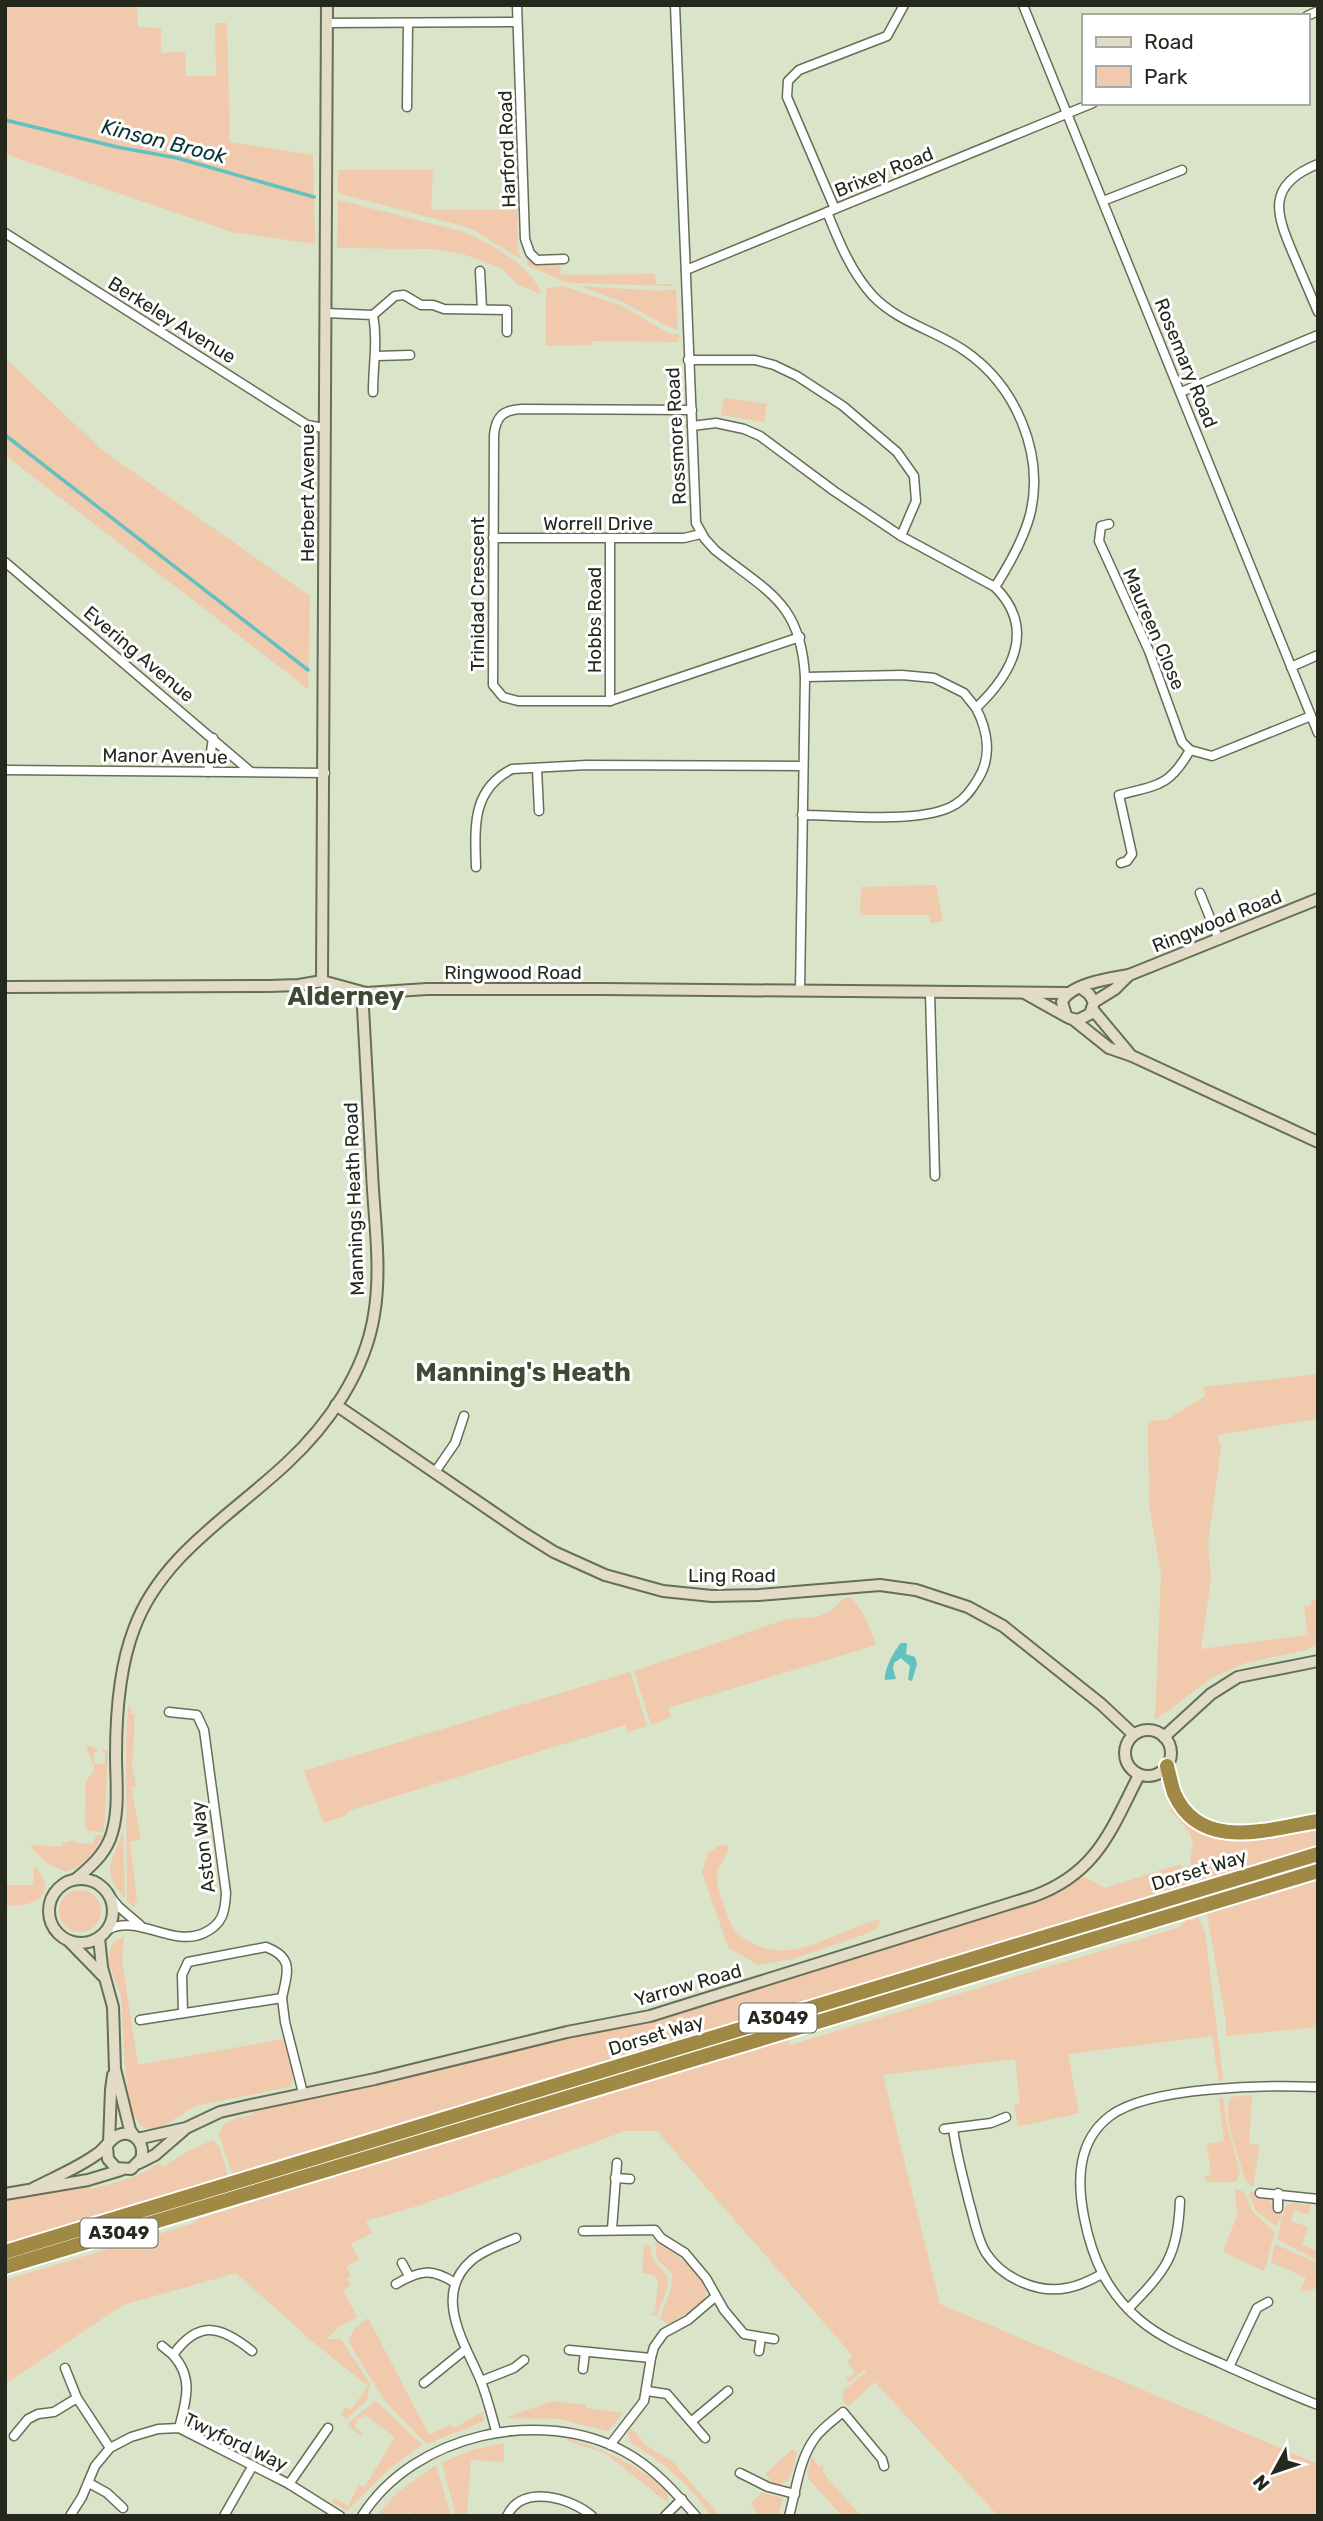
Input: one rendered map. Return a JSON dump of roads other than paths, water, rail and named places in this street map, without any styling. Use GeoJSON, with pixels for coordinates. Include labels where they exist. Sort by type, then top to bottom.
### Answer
{"type":"FeatureCollection","features":[{"type":"Feature","properties":{"kind":"highway"},"geometry":{"type":"LineString","coordinates":[[1167,1766],[1174,1793],[1185,1809],[1209,1827],[1241,1834],[1318,1821]]}},
{"type":"Feature","properties":{"kind":"highway","name":"Dorset Way"},"geometry":{"type":"LineString","coordinates":[[5,2252],[1318,1854]]}},
{"type":"Feature","properties":{"kind":"highway","name":"Dorset Way"},"geometry":{"type":"LineString","coordinates":[[5,2267],[1318,1871]]}},
{"type":"Feature","properties":{"kind":"street","name":"Herbert Avenue"},"geometry":{"type":"LineString","coordinates":[[322,981],[327,5]]}},
{"type":"Feature","properties":{"kind":"street","name":"Harford Road"},"geometry":{"type":"LineString","coordinates":[[517,5],[525,239],[530,253],[537,260],[564,260]]}},
{"type":"Feature","properties":{"kind":"street","name":"Rossmore Road"},"geometry":{"type":"LineString","coordinates":[[675,5],[696,523],[701,534]]}},
{"type":"Feature","properties":{"kind":"street"},"geometry":{"type":"LineString","coordinates":[[904,5],[887,36],[799,70],[788,81],[788,97],[848,260],[875,298],[893,312],[975,358],[1010,398],[1024,425],[1032,461],[1033,491],[1030,514],[1024,534],[995,587]]}},
{"type":"Feature","properties":{"kind":"street","name":"Rosemary Road"},"geometry":{"type":"LineString","coordinates":[[1023,5],[1318,733]]}},
{"type":"Feature","properties":{"kind":"street"},"geometry":{"type":"LineString","coordinates":[[327,23],[517,22]]}},
{"type":"Feature","properties":{"kind":"street"},"geometry":{"type":"LineString","coordinates":[[407,107],[408,23]]}},
{"type":"Feature","properties":{"kind":"street","name":"Brixey Road"},"geometry":{"type":"LineString","coordinates":[[686,270],[1088,105]]}},
{"type":"Feature","properties":{"kind":"street"},"geometry":{"type":"LineString","coordinates":[[1318,164],[1300,172],[1289,181],[1278,210],[1282,229],[1318,312]]}},
{"type":"Feature","properties":{"kind":"street"},"geometry":{"type":"LineString","coordinates":[[1103,201],[1182,170]]}},
{"type":"Feature","properties":{"kind":"street","name":"Berkeley Avenue"},"geometry":{"type":"LineString","coordinates":[[5,233],[307,425],[324,429]]}},
{"type":"Feature","properties":{"kind":"street"},"geometry":{"type":"LineString","coordinates":[[480,271],[482,309]]}},
{"type":"Feature","properties":{"kind":"street"},"geometry":{"type":"LineString","coordinates":[[325,313],[373,315],[395,296],[404,295],[421,305],[433,304],[444,309],[507,310],[507,332]]}},
{"type":"Feature","properties":{"kind":"street"},"geometry":{"type":"LineString","coordinates":[[373,315],[376,356],[373,364],[373,392]]}},
{"type":"Feature","properties":{"kind":"street"},"geometry":{"type":"LineString","coordinates":[[1181,392],[1318,335]]}},
{"type":"Feature","properties":{"kind":"street"},"geometry":{"type":"LineString","coordinates":[[376,356],[410,355]]}},
{"type":"Feature","properties":{"kind":"street"},"geometry":{"type":"LineString","coordinates":[[688,359],[755,360],[774,365],[797,376],[842,406],[897,452],[914,476],[916,502],[901,536]]}},
{"type":"Feature","properties":{"kind":"street","name":"Trinidad Crescent"},"geometry":{"type":"LineString","coordinates":[[692,410],[522,410],[502,414],[495,423],[492,670],[496,689],[503,697],[518,701],[610,701],[800,637]]}},
{"type":"Feature","properties":{"kind":"street"},"geometry":{"type":"LineString","coordinates":[[692,426],[724,425],[760,436],[901,536],[995,587],[1012,614],[1017,639],[1010,666],[1002,681],[976,708]]}},
{"type":"Feature","properties":{"kind":"street","name":"Maureen Close"},"geometry":{"type":"LineString","coordinates":[[1109,524],[1101,526],[1099,541],[1149,651],[1182,742],[1190,750]]}},
{"type":"Feature","properties":{"kind":"street"},"geometry":{"type":"LineString","coordinates":[[701,534],[715,550],[780,601],[800,637],[805,677],[800,990]]}},
{"type":"Feature","properties":{"kind":"street","name":"Worrell Drive"},"geometry":{"type":"LineString","coordinates":[[493,538],[684,538],[701,534]]}},
{"type":"Feature","properties":{"kind":"street","name":"Hobbs Road"},"geometry":{"type":"LineString","coordinates":[[610,539],[610,701]]}},
{"type":"Feature","properties":{"kind":"street","name":"Evering Avenue"},"geometry":{"type":"LineString","coordinates":[[5,562],[251,772]]}},
{"type":"Feature","properties":{"kind":"street"},"geometry":{"type":"LineString","coordinates":[[1292,667],[1318,655]]}},
{"type":"Feature","properties":{"kind":"street"},"geometry":{"type":"LineString","coordinates":[[802,815],[931,814],[956,804],[966,796],[986,760],[986,734],[976,708],[964,692],[934,678],[805,677]]}},
{"type":"Feature","properties":{"kind":"street"},"geometry":{"type":"LineString","coordinates":[[1121,863],[1132,855],[1119,795],[1162,784],[1174,775],[1190,750],[1212,756],[1311,716]]}},
{"type":"Feature","properties":{"kind":"street"},"geometry":{"type":"LineString","coordinates":[[208,772],[213,738]]}},
{"type":"Feature","properties":{"kind":"street"},"geometry":{"type":"LineString","coordinates":[[476,867],[475,822],[481,800],[504,774],[512,769],[587,765],[803,766]]}},
{"type":"Feature","properties":{"kind":"street"},"geometry":{"type":"LineString","coordinates":[[537,769],[540,811]]}},
{"type":"Feature","properties":{"kind":"street","name":"Manor Avenue"},"geometry":{"type":"LineString","coordinates":[[5,770],[325,773]]}},
{"type":"Feature","properties":{"kind":"street"},"geometry":{"type":"LineString","coordinates":[[1200,893],[1219,940]]}},
{"type":"Feature","properties":{"kind":"street","name":"Ringwood Road"},"geometry":{"type":"LineString","coordinates":[[1081,989],[1103,979],[1129,975],[1318,900]]}},
{"type":"Feature","properties":{"kind":"street","name":"Ringwood Road"},"geometry":{"type":"LineString","coordinates":[[1093,1006],[1129,975]]}},
{"type":"Feature","properties":{"kind":"street","name":"Ringwood Road"},"geometry":{"type":"LineString","coordinates":[[5,987],[269,986],[322,981],[341,984],[366,993],[427,989],[1067,993]]}},
{"type":"Feature","properties":{"kind":"street"},"geometry":{"type":"LineString","coordinates":[[1093,1006],[1083,1020],[1070,1017],[1062,1006],[1067,993],[1081,989],[1089,993],[1093,1006],[1132,1056]]}},
{"type":"Feature","properties":{"kind":"street"},"geometry":{"type":"LineString","coordinates":[[930,992],[935,1176]]}},
{"type":"Feature","properties":{"kind":"street","name":"Mannings Heath Road"},"geometry":{"type":"LineString","coordinates":[[76,1879],[100,1857],[115,1822],[116,1746],[121,1680],[133,1631],[144,1606],[183,1555],[287,1463],[318,1429],[348,1388],[369,1335],[376,1297],[363,1007],[366,993]]}},
{"type":"Feature","properties":{"kind":"street","name":"Ringwood Road"},"geometry":{"type":"LineString","coordinates":[[1024,993],[1070,1017],[1109,1048],[1132,1056],[1318,1142]]}},
{"type":"Feature","properties":{"kind":"street","name":"Ling Road"},"geometry":{"type":"LineString","coordinates":[[336,1405],[554,1552],[605,1575],[663,1591],[690,1595],[734,1597],[880,1585],[916,1590],[968,1607],[1003,1626],[1101,1703],[1133,1734]]}},
{"type":"Feature","properties":{"kind":"street"},"geometry":{"type":"LineString","coordinates":[[435,1472],[455,1443],[464,1416]]}},
{"type":"Feature","properties":{"kind":"street"},"geometry":{"type":"LineString","coordinates":[[1164,1737],[1211,1694],[1238,1677],[1318,1661]]}},
{"type":"Feature","properties":{"kind":"street","name":"Aston Way"},"geometry":{"type":"LineString","coordinates":[[103,1934],[116,1926],[142,1927],[181,1938],[199,1936],[214,1929],[222,1920],[226,1893],[204,1730],[197,1714],[169,1712]]}},
{"type":"Feature","properties":{"kind":"street"},"geometry":{"type":"LineString","coordinates":[[1146,1730],[1164,1737],[1171,1752],[1167,1766],[1157,1774],[1139,1775],[1126,1762],[1124,1754],[1133,1734],[1146,1730]]}},
{"type":"Feature","properties":{"kind":"street","name":"Yarrow Road"},"geometry":{"type":"LineString","coordinates":[[136,2138],[186,2128],[220,2112],[375,2079],[567,2032],[650,2016],[1053,1889],[1069,1880],[1101,1846],[1139,1775]]}},
{"type":"Feature","properties":{"kind":"street"},"geometry":{"type":"LineString","coordinates":[[5,2194],[88,2180],[131,2169],[139,2164],[142,2148],[130,2130],[115,2069],[113,2007],[105,1978],[103,1934],[113,1916],[113,1904],[100,1877],[100,1857]]}},
{"type":"Feature","properties":{"kind":"street"},"geometry":{"type":"LineString","coordinates":[[105,1978],[55,1929],[51,1922],[49,1905],[60,1887],[76,1879],[93,1881],[106,1891]]}},
{"type":"Feature","properties":{"kind":"street","name":"Aston Way"},"geometry":{"type":"LineString","coordinates":[[106,1891],[118,1908],[142,1927]]}},
{"type":"Feature","properties":{"kind":"street"},"geometry":{"type":"LineString","coordinates":[[69,1941],[86,1943],[103,1934]]}},
{"type":"Feature","properties":{"kind":"street"},"geometry":{"type":"LineString","coordinates":[[184,2013],[182,1975],[188,1962],[267,1947],[277,1951],[285,1958],[288,1969],[282,1998],[285,2022],[303,2093]]}},
{"type":"Feature","properties":{"kind":"street"},"geometry":{"type":"LineString","coordinates":[[140,2020],[282,1998]]}},
{"type":"Feature","properties":{"kind":"street"},"geometry":{"type":"LineString","coordinates":[[115,2069],[111,2090],[108,2159],[121,2170]]}},
{"type":"Feature","properties":{"kind":"street"},"geometry":{"type":"LineString","coordinates":[[1318,2087],[1228,2088],[1137,2104],[1112,2114],[1105,2120],[1088,2143],[1079,2175],[1079,2195],[1087,2236],[1102,2274],[1128,2309],[1164,2337],[1229,2368],[1318,2405]]}},
{"type":"Feature","properties":{"kind":"street"},"geometry":{"type":"LineString","coordinates":[[1006,2117],[991,2123],[949,2128],[978,2233],[986,2252],[997,2265],[1025,2284],[1053,2290],[1068,2288],[1102,2274]]}},
{"type":"Feature","properties":{"kind":"street","name":"Yarrow Road"},"geometry":{"type":"LineString","coordinates":[[139,2164],[155,2155],[186,2128]]}},
{"type":"Feature","properties":{"kind":"street"},"geometry":{"type":"LineString","coordinates":[[34,2188],[93,2157],[121,2134],[136,2138]]}},
{"type":"Feature","properties":{"kind":"street"},"geometry":{"type":"LineString","coordinates":[[612,2229],[617,2163]]}},
{"type":"Feature","properties":{"kind":"street"},"geometry":{"type":"LineString","coordinates":[[615,2178],[630,2179]]}},
{"type":"Feature","properties":{"kind":"street"},"geometry":{"type":"LineString","coordinates":[[1260,2193],[1318,2199]]}},
{"type":"Feature","properties":{"kind":"street"},"geometry":{"type":"LineString","coordinates":[[1278,2193],[1278,2208]]}},
{"type":"Feature","properties":{"kind":"street"},"geometry":{"type":"LineString","coordinates":[[1128,2309],[1155,2282],[1171,2258],[1179,2230],[1180,2201]]}},
{"type":"Feature","properties":{"kind":"street"},"geometry":{"type":"LineString","coordinates":[[583,2231],[655,2230],[661,2238],[685,2253],[706,2278],[715,2297],[744,2334],[774,2339]]}},
{"type":"Feature","properties":{"kind":"street"},"geometry":{"type":"LineString","coordinates":[[496,2431],[481,2381],[453,2316],[455,2283],[474,2258],[516,2238]]}},
{"type":"Feature","properties":{"kind":"street"},"geometry":{"type":"LineString","coordinates":[[402,2263],[409,2276]]}},
{"type":"Feature","properties":{"kind":"street"},"geometry":{"type":"LineString","coordinates":[[396,2284],[409,2276],[439,2272],[455,2283]]}},
{"type":"Feature","properties":{"kind":"street"},"geometry":{"type":"LineString","coordinates":[[610,2445],[644,2401],[654,2347],[664,2333],[688,2320],[715,2297]]}},
{"type":"Feature","properties":{"kind":"street"},"geometry":{"type":"LineString","coordinates":[[1229,2368],[1257,2308],[1268,2302]]}},
{"type":"Feature","properties":{"kind":"street"},"geometry":{"type":"LineString","coordinates":[[173,2355],[183,2342],[206,2330],[221,2330],[232,2335],[252,2351]]}},
{"type":"Feature","properties":{"kind":"street"},"geometry":{"type":"LineString","coordinates":[[759,2351],[761,2338]]}},
{"type":"Feature","properties":{"kind":"street"},"geometry":{"type":"LineString","coordinates":[[162,2346],[173,2355],[187,2379],[188,2393],[179,2428]]}},
{"type":"Feature","properties":{"kind":"street"},"geometry":{"type":"LineString","coordinates":[[424,2383],[466,2349]]}},
{"type":"Feature","properties":{"kind":"street"},"geometry":{"type":"LineString","coordinates":[[569,2350],[651,2358]]}},
{"type":"Feature","properties":{"kind":"street"},"geometry":{"type":"LineString","coordinates":[[583,2369],[585,2352]]}},
{"type":"Feature","properties":{"kind":"street"},"geometry":{"type":"LineString","coordinates":[[481,2381],[514,2368],[524,2360]]}},
{"type":"Feature","properties":{"kind":"street"},"geometry":{"type":"LineString","coordinates":[[65,2368],[77,2398],[110,2448],[95,2466],[89,2483],[70,2516]]}},
{"type":"Feature","properties":{"kind":"street"},"geometry":{"type":"LineString","coordinates":[[647,2391],[667,2394],[705,2438]]}},
{"type":"Feature","properties":{"kind":"street"},"geometry":{"type":"LineString","coordinates":[[692,2421],[728,2391]]}},
{"type":"Feature","properties":{"kind":"street"},"geometry":{"type":"LineString","coordinates":[[14,2436],[28,2419],[38,2414],[54,2412],[77,2398]]}},
{"type":"Feature","properties":{"kind":"street"},"geometry":{"type":"LineString","coordinates":[[838,2402],[843,2412],[882,2459],[884,2466]]}},
{"type":"Feature","properties":{"kind":"street"},"geometry":{"type":"LineString","coordinates":[[789,2516],[810,2446],[816,2436],[843,2412]]}},
{"type":"Feature","properties":{"kind":"street","name":"Twyford Way"},"geometry":{"type":"LineString","coordinates":[[110,2448],[140,2434],[158,2429],[179,2428],[289,2484],[340,2516]]}},
{"type":"Feature","properties":{"kind":"street"},"geometry":{"type":"LineString","coordinates":[[289,2484],[328,2428]]}},
{"type":"Feature","properties":{"kind":"street"},"geometry":{"type":"LineString","coordinates":[[362,2516],[380,2493],[428,2457],[464,2440],[496,2431],[555,2430],[610,2445],[644,2465],[682,2499],[696,2516]]}},
{"type":"Feature","properties":{"kind":"street"},"geometry":{"type":"LineString","coordinates":[[224,2516],[253,2467]]}},
{"type":"Feature","properties":{"kind":"street"},"geometry":{"type":"LineString","coordinates":[[755,2480],[760,2471]]}},
{"type":"Feature","properties":{"kind":"street"},"geometry":{"type":"LineString","coordinates":[[740,2473],[768,2487],[795,2494]]}},
{"type":"Feature","properties":{"kind":"street"},"geometry":{"type":"LineString","coordinates":[[89,2483],[107,2493],[123,2508]]}},
{"type":"Feature","properties":{"kind":"street"},"geometry":{"type":"LineString","coordinates":[[507,2516],[517,2503],[548,2496],[581,2506],[592,2516]]}},
{"type":"Feature","properties":{"kind":"street"},"geometry":{"type":"LineString","coordinates":[[664,2516],[682,2499]]}},
{"type":"Feature","properties":{"kind":"water"},"geometry":{"type":"Polygon","coordinates":[[[901,1643],[907,1643],[906,1654],[915,1657],[917,1664],[912,1681],[908,1680],[910,1666],[901,1658],[894,1663],[896,1679],[885,1680],[890,1660],[901,1643]]]}},
{"type":"Feature","properties":{"kind":"waterway","name":"Kinson Brook"},"geometry":{"type":"LineString","coordinates":[[5,120],[117,147],[177,158],[314,197]]}},
{"type":"Feature","properties":{"kind":"waterway"},"geometry":{"type":"LineString","coordinates":[[5,435],[308,670]]}},
{"type":"Feature","properties":{"kind":"district","name":"Alderney"},"geometry":{"type":"Point","coordinates":[346,996]}},
{"type":"Feature","properties":{"kind":"district","name":"Manning's Heath"},"geometry":{"type":"Point","coordinates":[523,1372]}}]}
